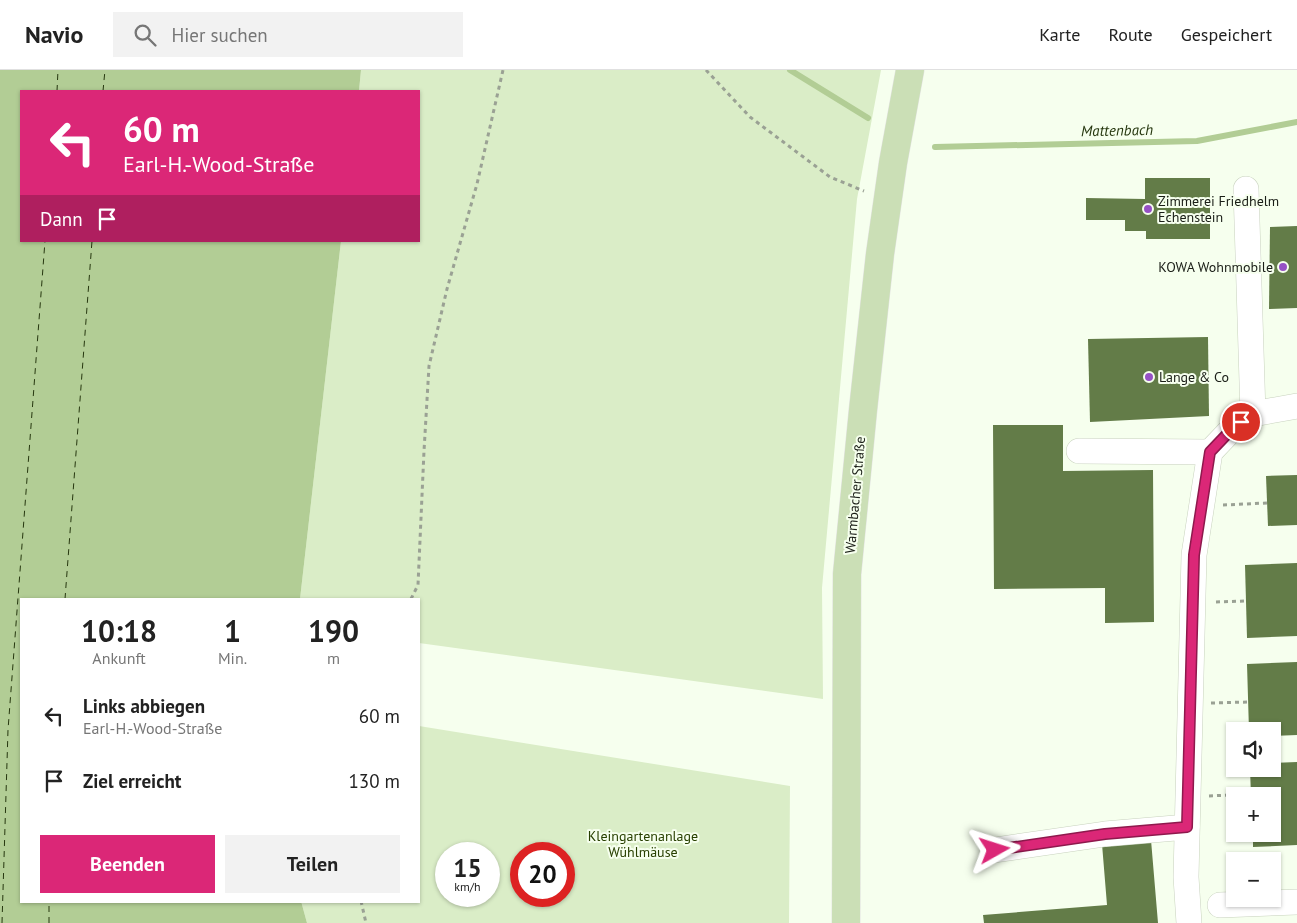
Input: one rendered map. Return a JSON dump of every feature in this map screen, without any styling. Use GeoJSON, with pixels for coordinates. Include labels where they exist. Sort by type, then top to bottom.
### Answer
{"type":"FeatureCollection","features":[{"type":"Feature","properties":{"kind":"main road","name":"Warmbacher Straße"},"geometry":{"type":"LineString","coordinates":[[846,923],[848,574],[880,254],[910,70]]}},
{"type":"Feature","properties":{"kind":"street"},"geometry":{"type":"LineString","coordinates":[[1246,189],[1253,414]]}},
{"type":"Feature","properties":{"kind":"street"},"geometry":{"type":"LineString","coordinates":[[1189,923],[1186,877],[1194,555],[1210,452],[1230,431],[1253,414],[1297,406]]}},
{"type":"Feature","properties":{"kind":"street"},"geometry":{"type":"LineString","coordinates":[[1079,451],[1210,452]]}},
{"type":"Feature","properties":{"kind":"street"},"geometry":{"type":"LineString","coordinates":[[995,850],[1105,834],[1187,827]]}},
{"type":"Feature","properties":{"kind":"street"},"geometry":{"type":"LineString","coordinates":[[1220,905],[1297,902]]}},
{"type":"Feature","properties":{"kind":"path"},"geometry":{"type":"LineString","coordinates":[[412,598],[418,585],[429,366],[447,289],[479,177],[503,70]]}},
{"type":"Feature","properties":{"kind":"path"},"geometry":{"type":"LineString","coordinates":[[706,70],[750,116],[830,177],[888,201]]}},
{"type":"Feature","properties":{"kind":"path"},"geometry":{"type":"LineString","coordinates":[[1201,506],[1267,503]]}},
{"type":"Feature","properties":{"kind":"path"},"geometry":{"type":"LineString","coordinates":[[1193,603],[1246,601]]}},
{"type":"Feature","properties":{"kind":"path"},"geometry":{"type":"LineString","coordinates":[[1190,703],[1248,702]]}},
{"type":"Feature","properties":{"kind":"path"},"geometry":{"type":"LineString","coordinates":[[1188,798],[1226,796]]}},
{"type":"Feature","properties":{"kind":"path"},"geometry":{"type":"LineString","coordinates":[[361,903],[366,923]]}},
{"type":"Feature","properties":{"kind":"green space"},"geometry":{"type":"Polygon","coordinates":[[[361,70],[881,70],[857,199],[822,588],[823,699],[420,643],[420,598],[300,598],[341,242],[420,242],[420,90],[359,90],[361,70]]]}},
{"type":"Feature","properties":{"kind":"green space","name":"Kleingartenanlage Wühlmäuse"},"geometry":{"type":"Polygon","coordinates":[[[420,726],[790,786],[789,923],[307,923],[302,903],[420,903],[420,726]]]}},
{"type":"Feature","properties":{"kind":"shaded area"},"geometry":{"type":"Polygon","coordinates":[[[0,70],[361,70],[359,90],[20,90],[20,242],[341,242],[300,598],[20,598],[20,903],[302,903],[307,923],[0,923],[0,70]]]}},
{"type":"Feature","properties":{"kind":"building","name":"Zimmerei Friedhelm Echenstein"},"geometry":{"type":"Polygon","coordinates":[[[1145,178],[1210,178],[1210,239],[1146,239],[1146,231],[1125,231],[1125,220],[1086,220],[1086,198],[1145,199],[1145,178]]]}},
{"type":"Feature","properties":{"kind":"building","name":"KOWA Wohnmobile"},"geometry":{"type":"Polygon","coordinates":[[[1297,226],[1297,308],[1269,309],[1270,227],[1297,226]]]}},
{"type":"Feature","properties":{"kind":"building","name":"Lange & Co"},"geometry":{"type":"Polygon","coordinates":[[[1208,337],[1209,416],[1090,422],[1088,339],[1208,337]]]}},
{"type":"Feature","properties":{"kind":"building"},"geometry":{"type":"Polygon","coordinates":[[[993,425],[1063,425],[1063,471],[1153,470],[1154,622],[1105,623],[1105,588],[994,589],[993,425]]]}},
{"type":"Feature","properties":{"kind":"building"},"geometry":{"type":"Polygon","coordinates":[[[1297,475],[1297,525],[1268,526],[1266,476],[1297,475]]]}},
{"type":"Feature","properties":{"kind":"building"},"geometry":{"type":"Polygon","coordinates":[[[1297,563],[1297,636],[1247,638],[1245,565],[1297,563]]]}},
{"type":"Feature","properties":{"kind":"building"},"geometry":{"type":"Polygon","coordinates":[[[1297,662],[1297,735],[1281,736],[1281,722],[1249,722],[1247,664],[1297,662]]]}},
{"type":"Feature","properties":{"kind":"building"},"geometry":{"type":"Polygon","coordinates":[[[1297,762],[1297,845],[1253,847],[1253,842],[1281,842],[1281,787],[1251,787],[1250,777],[1281,777],[1281,763],[1297,762]]]}},
{"type":"Feature","properties":{"kind":"building"},"geometry":{"type":"Polygon","coordinates":[[[1151,840],[1158,923],[984,923],[983,915],[1107,905],[1102,844],[1151,840]]]}},
{"type":"Feature","properties":{"kind":"waterway","name":"Mattenbach"},"geometry":{"type":"LineString","coordinates":[[790,70],[868,118]]}},
{"type":"Feature","properties":{"kind":"waterway","name":"Mattenbach"},"geometry":{"type":"LineString","coordinates":[[935,147],[1197,141],[1297,122]]}},
{"type":"Feature","properties":{"kind":"ferry route"},"geometry":{"type":"LineString","coordinates":[[57,90],[58,70]]}},
{"type":"Feature","properties":{"kind":"ferry route"},"geometry":{"type":"LineString","coordinates":[[103,90],[105,70]]}},
{"type":"Feature","properties":{"kind":"ferry route"},"geometry":{"type":"LineString","coordinates":[[2,923],[8,730],[45,242]]}},
{"type":"Feature","properties":{"kind":"ferry route"},"geometry":{"type":"LineString","coordinates":[[65,598],[92,242]]}},
{"type":"Feature","properties":{"kind":"ferry route"},"geometry":{"type":"LineString","coordinates":[[49,903],[49,923]]}},
{"type":"Feature","properties":{"kind":"place","name":"Zimmerei Friedhelm Echenstein"},"geometry":{"type":"Point","coordinates":[1148,209]}},
{"type":"Feature","properties":{"kind":"place","name":"KOWA Wohnmobile"},"geometry":{"type":"Point","coordinates":[1283,267]}},
{"type":"Feature","properties":{"kind":"place","name":"Lange & Co"},"geometry":{"type":"Point","coordinates":[1149,377]}},
{"type":"Feature","properties":{"kind":"route"},"geometry":{"type":"LineString","coordinates":[[995,850],[1020,848],[1105,834],[1187,827],[1194,555],[1210,452],[1241,422]]}}]}
